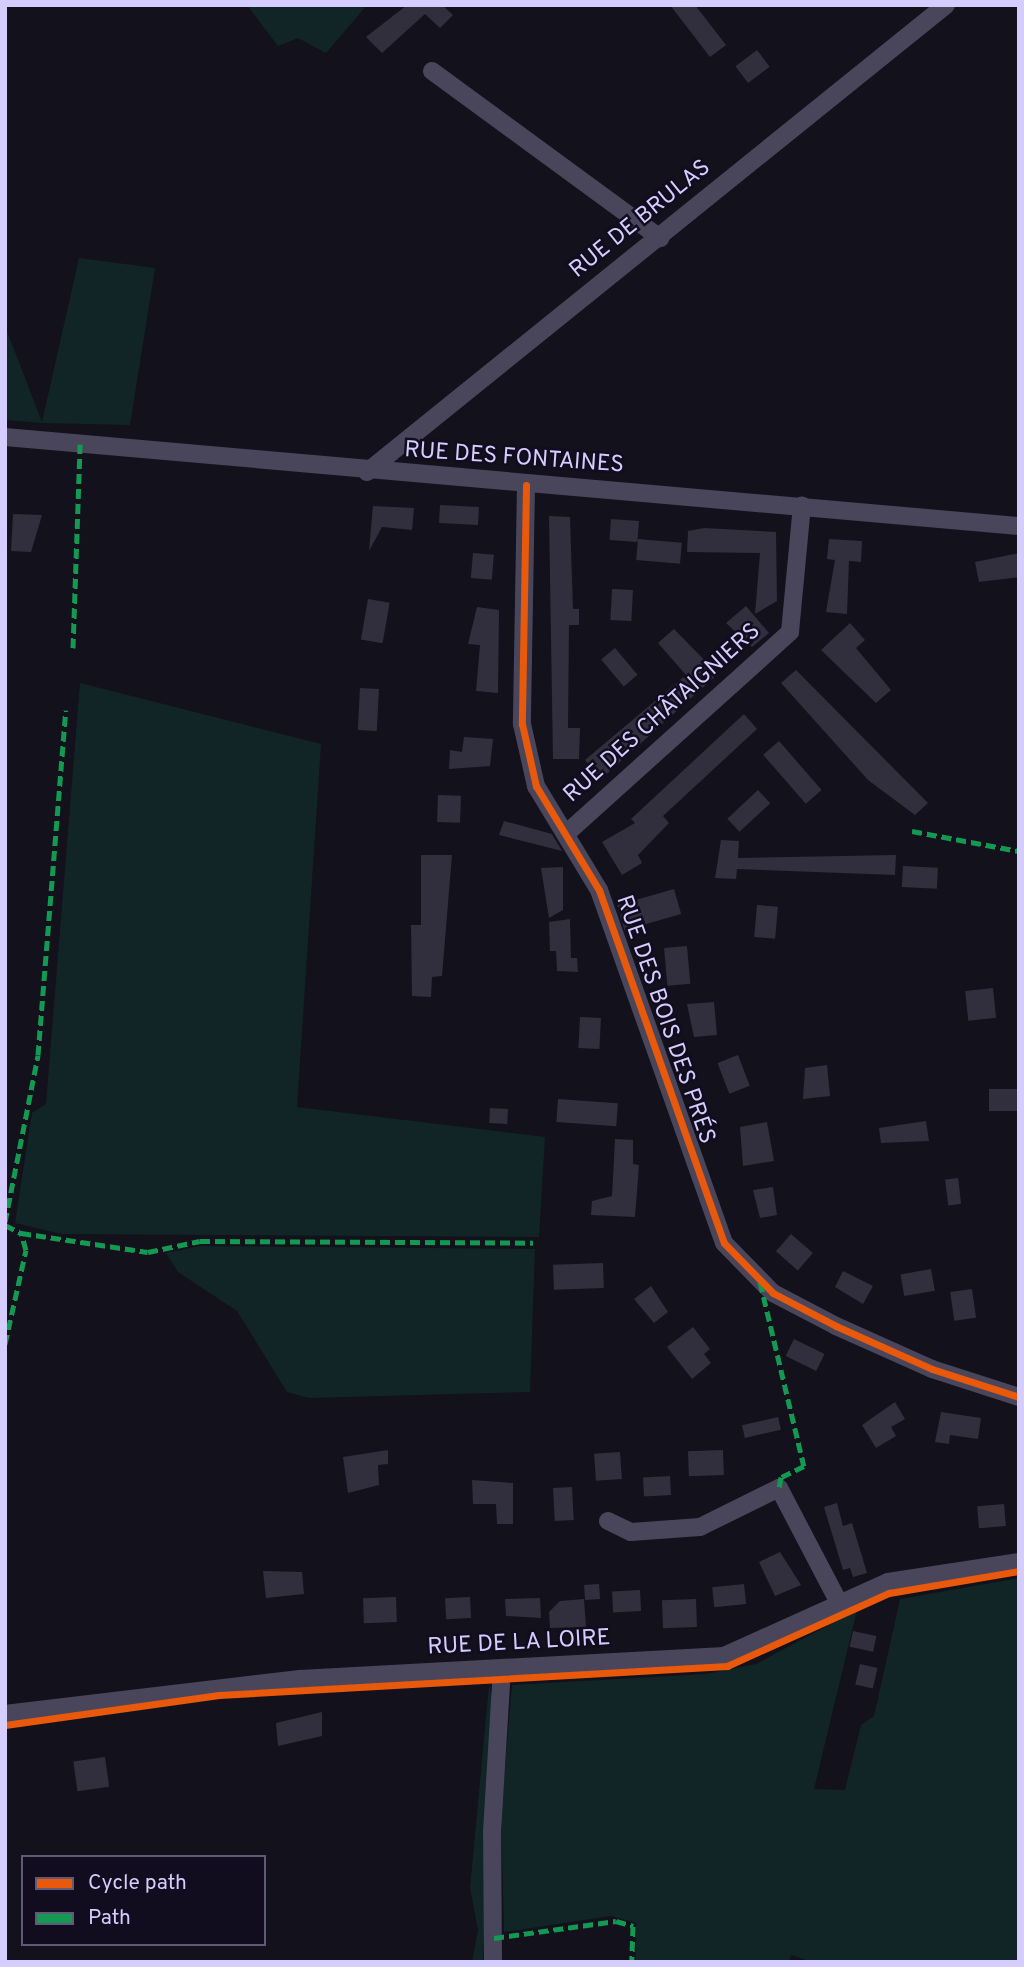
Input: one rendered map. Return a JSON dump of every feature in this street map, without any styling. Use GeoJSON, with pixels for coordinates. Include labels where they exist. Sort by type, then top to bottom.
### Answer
{"type":"FeatureCollection","features":[{"type":"Feature","properties":{"kind":"street","name":"RUE DE BRULAS"},"geometry":{"type":"LineString","coordinates":[[367,472],[946,5]]}},
{"type":"Feature","properties":{"kind":"street"},"geometry":{"type":"LineString","coordinates":[[432,71],[660,238]]}},
{"type":"Feature","properties":{"kind":"street","name":"RUE DES FONTAINES"},"geometry":{"type":"LineString","coordinates":[[5,437],[367,472],[1019,526]]}},
{"type":"Feature","properties":{"kind":"street","name":"RUE DES BOIS DES PRÉS"},"geometry":{"type":"LineString","coordinates":[[526,485],[522,724],[536,786],[568,832],[599,890],[633,978],[707,1208],[745,1270],[836,1326],[932,1369],[1019,1397]]}},
{"type":"Feature","properties":{"kind":"street","name":"RUE DES CHÂTAIGNIERS"},"geometry":{"type":"LineString","coordinates":[[568,832],[790,632],[802,506]]}},
{"type":"Feature","properties":{"kind":"street"},"geometry":{"type":"LineString","coordinates":[[608,1521],[632,1532],[700,1527],[779,1488],[839,1603]]}},
{"type":"Feature","properties":{"kind":"street","name":"RUE DE LA LOIRE"},"geometry":{"type":"LineString","coordinates":[[5,1714],[228,1685],[724,1656],[888,1582],[1019,1562]]}},
{"type":"Feature","properties":{"kind":"street"},"geometry":{"type":"LineString","coordinates":[[492,1962],[492,1832],[502,1669]]}},
{"type":"Feature","properties":{"kind":"green space"},"geometry":{"type":"Polygon","coordinates":[[[247,5],[367,5],[326,53],[298,38],[278,46],[247,5]]]}},
{"type":"Feature","properties":{"kind":"green space"},"geometry":{"type":"Polygon","coordinates":[[[79,258],[155,268],[130,425],[42,423],[5,420],[5,326],[42,422],[79,258]]]}},
{"type":"Feature","properties":{"kind":"green space"},"geometry":{"type":"Polygon","coordinates":[[[80,683],[321,744],[297,1107],[545,1137],[539,1237],[62,1234],[15,1223],[32,1113],[46,1104],[80,683]]]}},
{"type":"Feature","properties":{"kind":"green space"},"geometry":{"type":"Polygon","coordinates":[[[200,1246],[535,1249],[530,1392],[309,1398],[287,1392],[237,1311],[178,1272],[166,1253],[200,1246]]]}},
{"type":"Feature","properties":{"kind":"green space"},"geometry":{"type":"Polygon","coordinates":[[[1019,1578],[1019,1962],[813,1962],[791,1955],[789,1962],[636,1962],[636,1923],[611,1916],[504,1932],[501,1815],[512,1685],[706,1674],[756,1664],[857,1610],[814,1789],[845,1790],[861,1725],[874,1716],[900,1599],[1019,1578]]]}},
{"type":"Feature","properties":{"kind":"green space"},"geometry":{"type":"Polygon","coordinates":[[[489,1685],[493,1699],[483,1962],[472,1962],[478,1930],[470,1888],[489,1685]]]}},
{"type":"Feature","properties":{"kind":"building"},"geometry":{"type":"Polygon","coordinates":[[[407,5],[442,5],[453,15],[440,28],[425,14],[382,53],[366,37],[407,5]]]}},
{"type":"Feature","properties":{"kind":"building"},"geometry":{"type":"Polygon","coordinates":[[[670,5],[695,5],[726,45],[710,57],[670,5]]]}},
{"type":"Feature","properties":{"kind":"building"},"geometry":{"type":"Polygon","coordinates":[[[757,50],[770,67],[748,83],[735,66],[757,50]]]}},
{"type":"Feature","properties":{"kind":"building"},"geometry":{"type":"Polygon","coordinates":[[[440,505],[479,507],[478,525],[439,523],[440,505]]]}},
{"type":"Feature","properties":{"kind":"building"},"geometry":{"type":"Polygon","coordinates":[[[373,506],[414,508],[412,530],[382,527],[369,551],[373,506]]]}},
{"type":"Feature","properties":{"kind":"building"},"geometry":{"type":"Polygon","coordinates":[[[13,514],[42,515],[31,552],[11,551],[13,514]]]}},
{"type":"Feature","properties":{"kind":"building"},"geometry":{"type":"Polygon","coordinates":[[[549,516],[570,517],[573,609],[579,609],[579,625],[569,625],[568,728],[580,728],[579,759],[553,759],[549,516]]]}},
{"type":"Feature","properties":{"kind":"building"},"geometry":{"type":"Polygon","coordinates":[[[611,519],[639,521],[637,542],[610,540],[611,519]]]}},
{"type":"Feature","properties":{"kind":"building"},"geometry":{"type":"Polygon","coordinates":[[[704,528],[776,532],[777,601],[755,614],[760,553],[687,552],[688,531],[704,528]]]}},
{"type":"Feature","properties":{"kind":"building"},"geometry":{"type":"Polygon","coordinates":[[[638,539],[682,543],[680,564],[636,560],[638,539]]]}},
{"type":"Feature","properties":{"kind":"building"},"geometry":{"type":"Polygon","coordinates":[[[829,539],[862,541],[861,562],[849,561],[847,614],[826,612],[835,560],[827,559],[829,539]]]}},
{"type":"Feature","properties":{"kind":"building"},"geometry":{"type":"Polygon","coordinates":[[[473,553],[494,555],[492,580],[471,578],[473,553]]]}},
{"type":"Feature","properties":{"kind":"building"},"geometry":{"type":"Polygon","coordinates":[[[1019,553],[1019,577],[979,582],[975,562],[1019,553]]]}},
{"type":"Feature","properties":{"kind":"building"},"geometry":{"type":"Polygon","coordinates":[[[612,589],[633,590],[631,621],[610,620],[612,589]]]}},
{"type":"Feature","properties":{"kind":"building"},"geometry":{"type":"Polygon","coordinates":[[[368,599],[390,603],[383,643],[361,639],[368,599]]]}},
{"type":"Feature","properties":{"kind":"building"},"geometry":{"type":"Polygon","coordinates":[[[746,606],[769,633],[752,647],[726,623],[746,606]]]}},
{"type":"Feature","properties":{"kind":"building"},"geometry":{"type":"Polygon","coordinates":[[[477,607],[499,610],[498,693],[476,691],[480,645],[468,644],[477,607]]]}},
{"type":"Feature","properties":{"kind":"building"},"geometry":{"type":"Polygon","coordinates":[[[850,623],[865,640],[856,648],[891,690],[876,703],[821,650],[850,623]]]}},
{"type":"Feature","properties":{"kind":"building"},"geometry":{"type":"Polygon","coordinates":[[[674,629],[718,674],[601,779],[585,760],[686,675],[658,643],[674,629]]]}},
{"type":"Feature","properties":{"kind":"building"},"geometry":{"type":"Polygon","coordinates":[[[615,648],[637,675],[624,686],[601,660],[615,648]]]}},
{"type":"Feature","properties":{"kind":"building"},"geometry":{"type":"Polygon","coordinates":[[[796,670],[928,803],[915,815],[868,780],[781,683],[796,670]]]}},
{"type":"Feature","properties":{"kind":"building"},"geometry":{"type":"Polygon","coordinates":[[[360,688],[379,689],[377,731],[358,730],[360,688]]]}},
{"type":"Feature","properties":{"kind":"building"},"geometry":{"type":"Polygon","coordinates":[[[744,714],[757,729],[663,816],[669,823],[638,855],[642,863],[622,875],[602,842],[635,823],[631,819],[744,714]]]}},
{"type":"Feature","properties":{"kind":"building"},"geometry":{"type":"Polygon","coordinates":[[[464,737],[493,739],[490,766],[449,769],[450,750],[462,752],[464,737]]]}},
{"type":"Feature","properties":{"kind":"building"},"geometry":{"type":"Polygon","coordinates":[[[779,741],[822,790],[806,804],[763,755],[779,741]]]}},
{"type":"Feature","properties":{"kind":"building"},"geometry":{"type":"Polygon","coordinates":[[[758,790],[770,803],[740,832],[727,819],[758,790]]]}},
{"type":"Feature","properties":{"kind":"building"},"geometry":{"type":"Polygon","coordinates":[[[438,795],[461,796],[460,823],[437,822],[438,795]]]}},
{"type":"Feature","properties":{"kind":"building"},"geometry":{"type":"Polygon","coordinates":[[[504,821],[552,834],[562,851],[499,835],[504,821]]]}},
{"type":"Feature","properties":{"kind":"building"},"geometry":{"type":"Polygon","coordinates":[[[721,840],[739,841],[738,858],[896,855],[895,875],[737,869],[736,879],[715,878],[721,840]]]}},
{"type":"Feature","properties":{"kind":"building"},"geometry":{"type":"Polygon","coordinates":[[[421,855],[452,855],[442,976],[432,977],[431,997],[412,996],[411,925],[421,925],[421,855]]]}},
{"type":"Feature","properties":{"kind":"building"},"geometry":{"type":"Polygon","coordinates":[[[903,866],[938,868],[937,889],[902,887],[903,866]]]}},
{"type":"Feature","properties":{"kind":"building"},"geometry":{"type":"Polygon","coordinates":[[[563,867],[563,910],[549,918],[541,868],[563,867]]]}},
{"type":"Feature","properties":{"kind":"building"},"geometry":{"type":"Polygon","coordinates":[[[674,889],[681,914],[624,930],[617,905],[674,889]]]}},
{"type":"Feature","properties":{"kind":"building"},"geometry":{"type":"Polygon","coordinates":[[[757,905],[778,907],[775,939],[754,937],[757,905]]]}},
{"type":"Feature","properties":{"kind":"building"},"geometry":{"type":"Polygon","coordinates":[[[570,919],[571,958],[577,958],[578,972],[557,971],[556,951],[550,951],[549,922],[570,919]]]}},
{"type":"Feature","properties":{"kind":"building"},"geometry":{"type":"Polygon","coordinates":[[[687,946],[690,984],[667,986],[664,948],[687,946]]]}},
{"type":"Feature","properties":{"kind":"building"},"geometry":{"type":"Polygon","coordinates":[[[993,988],[996,1018],[968,1021],[965,991],[993,988]]]}},
{"type":"Feature","properties":{"kind":"building"},"geometry":{"type":"Polygon","coordinates":[[[714,1002],[717,1035],[694,1037],[687,1004],[714,1002]]]}},
{"type":"Feature","properties":{"kind":"building"},"geometry":{"type":"Polygon","coordinates":[[[580,1017],[601,1018],[599,1049],[578,1048],[580,1017]]]}},
{"type":"Feature","properties":{"kind":"building"},"geometry":{"type":"Polygon","coordinates":[[[738,1055],[750,1086],[729,1094],[717,1063],[738,1055]]]}},
{"type":"Feature","properties":{"kind":"building"},"geometry":{"type":"Polygon","coordinates":[[[827,1065],[830,1096],[803,1099],[805,1068],[827,1065]]]}},
{"type":"Feature","properties":{"kind":"building"},"geometry":{"type":"Polygon","coordinates":[[[989,1089],[1019,1089],[1019,1111],[989,1111],[989,1089]]]}},
{"type":"Feature","properties":{"kind":"building"},"geometry":{"type":"Polygon","coordinates":[[[558,1099],[618,1103],[616,1126],[556,1122],[558,1099]]]}},
{"type":"Feature","properties":{"kind":"building"},"geometry":{"type":"Polygon","coordinates":[[[490,1108],[508,1109],[507,1124],[489,1123],[490,1108]]]}},
{"type":"Feature","properties":{"kind":"building"},"geometry":{"type":"Polygon","coordinates":[[[926,1121],[929,1141],[881,1143],[879,1128],[926,1121]]]}},
{"type":"Feature","properties":{"kind":"building"},"geometry":{"type":"Polygon","coordinates":[[[767,1122],[774,1161],[743,1166],[740,1127],[767,1122]]]}},
{"type":"Feature","properties":{"kind":"building"},"geometry":{"type":"Polygon","coordinates":[[[615,1139],[633,1140],[633,1164],[639,1165],[635,1217],[591,1215],[592,1201],[612,1196],[615,1139]]]}},
{"type":"Feature","properties":{"kind":"building"},"geometry":{"type":"Polygon","coordinates":[[[958,1178],[961,1204],[948,1205],[945,1180],[958,1178]]]}},
{"type":"Feature","properties":{"kind":"building"},"geometry":{"type":"Polygon","coordinates":[[[773,1187],[777,1215],[760,1218],[753,1190],[773,1187]]]}},
{"type":"Feature","properties":{"kind":"building"},"geometry":{"type":"Polygon","coordinates":[[[791,1234],[813,1253],[798,1270],[776,1251],[791,1234]]]}},
{"type":"Feature","properties":{"kind":"building"},"geometry":{"type":"Polygon","coordinates":[[[603,1263],[604,1288],[554,1290],[553,1265],[603,1263]]]}},
{"type":"Feature","properties":{"kind":"building"},"geometry":{"type":"Polygon","coordinates":[[[931,1269],[935,1291],[904,1296],[900,1274],[931,1269]]]}},
{"type":"Feature","properties":{"kind":"building"},"geometry":{"type":"Polygon","coordinates":[[[843,1271],[873,1286],[863,1304],[835,1287],[843,1271]]]}},
{"type":"Feature","properties":{"kind":"building"},"geometry":{"type":"Polygon","coordinates":[[[651,1286],[668,1312],[654,1323],[634,1299],[651,1286]]]}},
{"type":"Feature","properties":{"kind":"building"},"geometry":{"type":"Polygon","coordinates":[[[972,1289],[976,1318],[954,1321],[950,1292],[972,1289]]]}},
{"type":"Feature","properties":{"kind":"building"},"geometry":{"type":"Polygon","coordinates":[[[693,1327],[710,1349],[704,1354],[711,1363],[692,1379],[667,1347],[693,1327]]]}},
{"type":"Feature","properties":{"kind":"building"},"geometry":{"type":"Polygon","coordinates":[[[794,1339],[825,1354],[816,1371],[786,1356],[794,1339]]]}},
{"type":"Feature","properties":{"kind":"building"},"geometry":{"type":"Polygon","coordinates":[[[895,1402],[905,1419],[891,1427],[896,1436],[876,1448],[862,1425],[895,1402]]]}},
{"type":"Feature","properties":{"kind":"building"},"geometry":{"type":"Polygon","coordinates":[[[941,1412],[981,1418],[978,1439],[950,1435],[949,1444],[935,1442],[941,1412]]]}},
{"type":"Feature","properties":{"kind":"building"},"geometry":{"type":"Polygon","coordinates":[[[778,1417],[781,1430],[745,1438],[742,1425],[778,1417]]]}},
{"type":"Feature","properties":{"kind":"building"},"geometry":{"type":"Polygon","coordinates":[[[388,1450],[388,1464],[378,1465],[379,1485],[348,1493],[343,1457],[388,1450]]]}},
{"type":"Feature","properties":{"kind":"building"},"geometry":{"type":"Polygon","coordinates":[[[723,1450],[724,1475],[689,1476],[688,1451],[723,1450]]]}},
{"type":"Feature","properties":{"kind":"building"},"geometry":{"type":"Polygon","coordinates":[[[620,1452],[622,1479],[596,1481],[594,1454],[620,1452]]]}},
{"type":"Feature","properties":{"kind":"building"},"geometry":{"type":"Polygon","coordinates":[[[670,1476],[671,1495],[644,1496],[643,1477],[670,1476]]]}},
{"type":"Feature","properties":{"kind":"building"},"geometry":{"type":"Polygon","coordinates":[[[472,1480],[513,1483],[513,1524],[497,1524],[496,1504],[473,1504],[472,1480]]]}},
{"type":"Feature","properties":{"kind":"building"},"geometry":{"type":"Polygon","coordinates":[[[572,1487],[574,1520],[555,1521],[553,1488],[572,1487]]]}},
{"type":"Feature","properties":{"kind":"building"},"geometry":{"type":"Polygon","coordinates":[[[837,1503],[843,1526],[852,1523],[867,1573],[853,1577],[850,1568],[843,1570],[824,1507],[837,1503]]]}},
{"type":"Feature","properties":{"kind":"building"},"geometry":{"type":"Polygon","coordinates":[[[1004,1504],[1006,1526],[979,1528],[977,1506],[1004,1504]]]}},
{"type":"Feature","properties":{"kind":"building"},"geometry":{"type":"Polygon","coordinates":[[[780,1552],[801,1585],[775,1596],[759,1562],[780,1552]]]}},
{"type":"Feature","properties":{"kind":"building"},"geometry":{"type":"Polygon","coordinates":[[[263,1571],[302,1572],[304,1594],[266,1598],[263,1571]]]}},
{"type":"Feature","properties":{"kind":"building"},"geometry":{"type":"Polygon","coordinates":[[[599,1584],[600,1599],[585,1600],[584,1585],[599,1584]]]}},
{"type":"Feature","properties":{"kind":"building"},"geometry":{"type":"Polygon","coordinates":[[[744,1584],[746,1604],[714,1607],[712,1587],[744,1584]]]}},
{"type":"Feature","properties":{"kind":"building"},"geometry":{"type":"Polygon","coordinates":[[[640,1590],[641,1611],[613,1612],[612,1591],[640,1590]]]}},
{"type":"Feature","properties":{"kind":"building"},"geometry":{"type":"Polygon","coordinates":[[[396,1597],[397,1622],[364,1623],[363,1598],[396,1597]]]}},
{"type":"Feature","properties":{"kind":"building"},"geometry":{"type":"Polygon","coordinates":[[[470,1597],[471,1618],[446,1619],[445,1598],[470,1597]]]}},
{"type":"Feature","properties":{"kind":"building"},"geometry":{"type":"Polygon","coordinates":[[[540,1598],[541,1618],[506,1616],[505,1599],[540,1598]]]}},
{"type":"Feature","properties":{"kind":"building"},"geometry":{"type":"Polygon","coordinates":[[[584,1599],[586,1627],[550,1628],[549,1612],[560,1601],[584,1599]]]}},
{"type":"Feature","properties":{"kind":"building"},"geometry":{"type":"Polygon","coordinates":[[[696,1599],[697,1627],[663,1628],[662,1600],[696,1599]]]}},
{"type":"Feature","properties":{"kind":"building"},"geometry":{"type":"Polygon","coordinates":[[[853,1631],[876,1636],[873,1652],[850,1647],[853,1631]]]}},
{"type":"Feature","properties":{"kind":"building"},"geometry":{"type":"Polygon","coordinates":[[[860,1664],[878,1668],[873,1689],[855,1684],[860,1664]]]}},
{"type":"Feature","properties":{"kind":"building"},"geometry":{"type":"Polygon","coordinates":[[[322,1712],[322,1736],[278,1746],[276,1723],[322,1712]]]}},
{"type":"Feature","properties":{"kind":"building"},"geometry":{"type":"Polygon","coordinates":[[[105,1757],[109,1787],[77,1791],[73,1761],[105,1757]]]}},
{"type":"Feature","properties":{"kind":"marked path"},"geometry":{"type":"LineString","coordinates":[[73,648],[80,444]]}},
{"type":"Feature","properties":{"kind":"marked path"},"geometry":{"type":"LineString","coordinates":[[5,1222],[38,1055],[66,710]]}},
{"type":"Feature","properties":{"kind":"marked path"},"geometry":{"type":"LineString","coordinates":[[912,831],[1019,851]]}},
{"type":"Feature","properties":{"kind":"marked path"},"geometry":{"type":"LineString","coordinates":[[5,1225],[21,1233],[148,1252],[200,1241],[533,1243]]}},
{"type":"Feature","properties":{"kind":"marked path"},"geometry":{"type":"LineString","coordinates":[[5,1344],[26,1250],[21,1233]]}},
{"type":"Feature","properties":{"kind":"marked path"},"geometry":{"type":"LineString","coordinates":[[760,1282],[804,1466],[781,1477],[779,1488]]}},
{"type":"Feature","properties":{"kind":"marked path"},"geometry":{"type":"LineString","coordinates":[[494,1938],[616,1921],[633,1926],[632,1962]]}},
{"type":"Feature","properties":{"kind":"cycle path"},"geometry":{"type":"LineString","coordinates":[[526,485],[522,724],[536,786],[599,890],[724,1243],[773,1293],[836,1326],[932,1369],[1019,1397]]}},
{"type":"Feature","properties":{"kind":"cycle path"},"geometry":{"type":"LineString","coordinates":[[5,1725],[219,1695],[727,1666],[889,1593],[1019,1571]]}}]}
